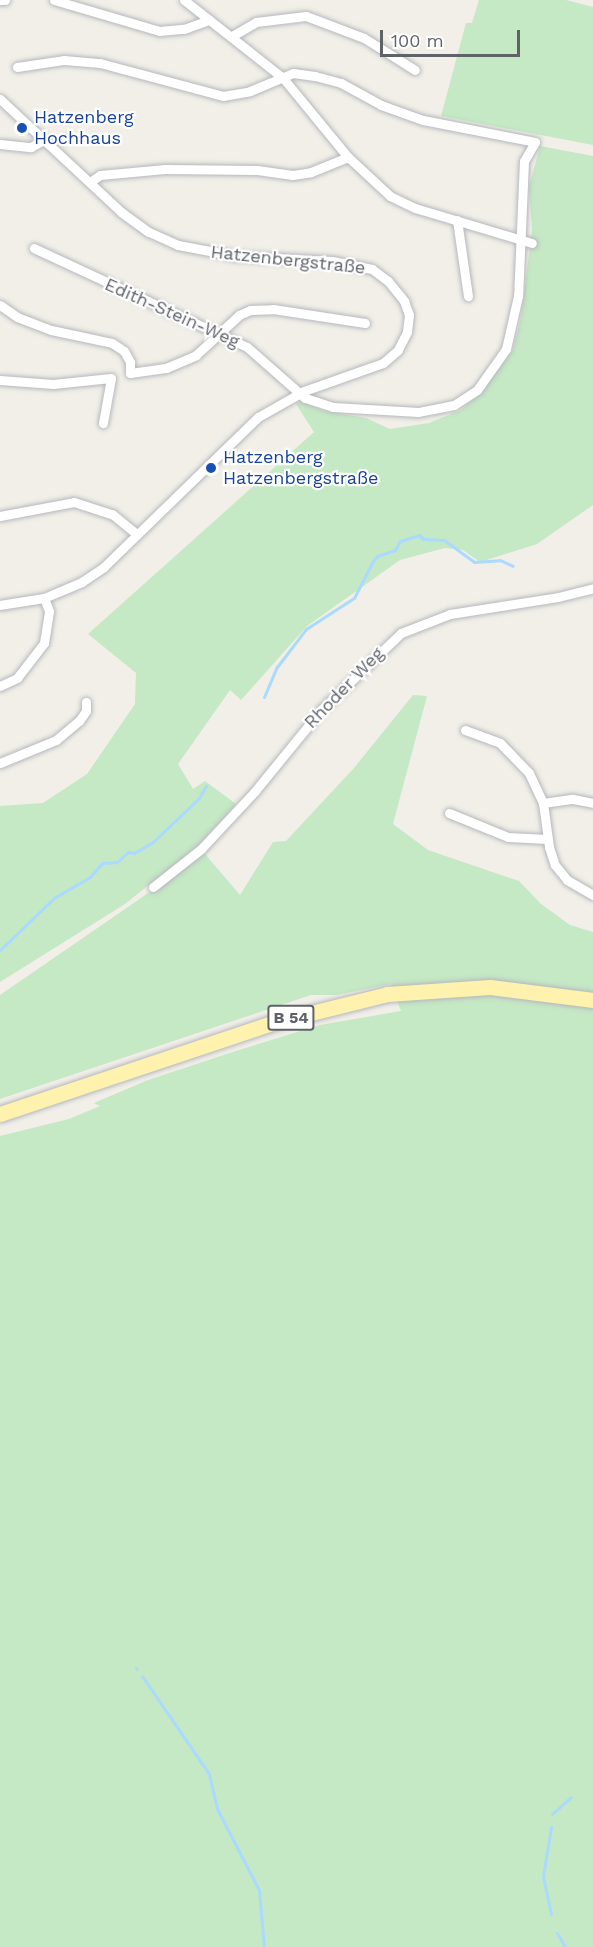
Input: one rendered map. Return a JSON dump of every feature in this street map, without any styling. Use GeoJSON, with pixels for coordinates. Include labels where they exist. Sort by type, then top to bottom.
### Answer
{"type":"FeatureCollection","features":[{"type":"Feature","properties":{"kind":"main road","name":"B 54"},"geometry":{"type":"LineString","coordinates":[[0,1114],[265,1025],[387,994],[490,987],[593,1000]]}},
{"type":"Feature","properties":{"kind":"street"},"geometry":{"type":"LineString","coordinates":[[0,0],[5,0]]}},
{"type":"Feature","properties":{"kind":"street"},"geometry":{"type":"LineString","coordinates":[[54,0],[159,31],[184,29],[209,20]]}},
{"type":"Feature","properties":{"kind":"street"},"geometry":{"type":"LineString","coordinates":[[183,0],[283,78],[348,157],[390,196],[527,242]]}},
{"type":"Feature","properties":{"kind":"street"},"geometry":{"type":"LineString","coordinates":[[232,36],[256,22],[306,16],[364,38],[415,70]]}},
{"type":"Feature","properties":{"kind":"street"},"geometry":{"type":"LineString","coordinates":[[17,67],[64,60],[100,63],[223,96],[250,91],[293,73],[315,76],[341,83],[381,105],[423,120],[535,142],[524,161],[527,242],[506,349],[477,390],[454,405],[418,412],[333,407],[300,394]]}},
{"type":"Feature","properties":{"kind":"street","name":"Hatzenbergstraße"},"geometry":{"type":"LineString","coordinates":[[0,99],[121,212],[178,245],[236,256],[360,266],[372,269],[388,281],[404,301],[409,315],[407,332],[398,350],[383,363],[300,394],[258,417],[233,437],[137,534],[82,582],[44,598],[0,604]]}},
{"type":"Feature","properties":{"kind":"street"},"geometry":{"type":"LineString","coordinates":[[0,144],[31,147],[43,140]]}},
{"type":"Feature","properties":{"kind":"street"},"geometry":{"type":"LineString","coordinates":[[90,182],[100,175],[176,169],[257,170],[293,175],[311,172],[348,157]]}},
{"type":"Feature","properties":{"kind":"street"},"geometry":{"type":"LineString","coordinates":[[457,220],[468,296]]}},
{"type":"Feature","properties":{"kind":"street","name":"Edith-Stein-Weg"},"geometry":{"type":"LineString","coordinates":[[34,248],[247,346],[300,394]]}},
{"type":"Feature","properties":{"kind":"street"},"geometry":{"type":"LineString","coordinates":[[0,305],[17,317],[51,330],[112,343],[124,351],[130,362],[130,374]]}},
{"type":"Feature","properties":{"kind":"street"},"geometry":{"type":"LineString","coordinates":[[0,380],[53,384],[111,378],[183,362],[219,335],[239,315],[259,308],[365,323]]}},
{"type":"Feature","properties":{"kind":"street"},"geometry":{"type":"LineString","coordinates":[[103,423],[111,378]]}},
{"type":"Feature","properties":{"kind":"street"},"geometry":{"type":"LineString","coordinates":[[0,516],[74,502],[112,514],[137,534]]}},
{"type":"Feature","properties":{"kind":"street","name":"Rhoder Weg"},"geometry":{"type":"LineString","coordinates":[[153,887],[201,849],[255,791],[315,716],[401,633],[450,614],[558,597],[593,588]]}},
{"type":"Feature","properties":{"kind":"street"},"geometry":{"type":"LineString","coordinates":[[0,686],[17,678],[44,643],[49,611],[44,598]]}},
{"type":"Feature","properties":{"kind":"street"},"geometry":{"type":"LineString","coordinates":[[0,764],[56,740],[79,721],[86,711],[86,702]]}},
{"type":"Feature","properties":{"kind":"street"},"geometry":{"type":"LineString","coordinates":[[465,730],[488,736],[509,751],[529,773],[543,803],[548,839],[561,873],[593,895]]}},
{"type":"Feature","properties":{"kind":"street"},"geometry":{"type":"LineString","coordinates":[[543,803],[573,799],[593,803]]}},
{"type":"Feature","properties":{"kind":"street"},"geometry":{"type":"LineString","coordinates":[[449,813],[508,837],[548,839]]}},
{"type":"Feature","properties":{"kind":"green space"},"geometry":{"type":"Polygon","coordinates":[[[479,0],[566,0],[593,7],[593,145],[441,116],[466,23],[472,23],[479,0]]]}},
{"type":"Feature","properties":{"kind":"green space"},"geometry":{"type":"Polygon","coordinates":[[[540,146],[593,156],[593,505],[537,544],[480,562],[463,550],[445,548],[400,560],[307,626],[241,700],[230,690],[178,764],[193,789],[205,781],[236,804],[227,815],[195,848],[125,904],[0,982],[0,806],[43,803],[87,774],[135,704],[136,673],[88,634],[314,432],[296,404],[300,402],[324,411],[366,418],[390,429],[429,423],[461,410],[482,391],[513,350],[521,317],[532,230],[529,187],[540,146]]]}},
{"type":"Feature","properties":{"kind":"green space"},"geometry":{"type":"Polygon","coordinates":[[[413,695],[427,696],[393,824],[428,850],[519,881],[541,904],[570,925],[593,932],[593,1947],[0,1947],[0,1136],[69,1119],[100,1106],[94,1103],[148,1080],[239,1050],[320,1025],[401,1011],[391,984],[337,995],[311,995],[0,1099],[0,995],[205,854],[240,895],[273,842],[286,841],[354,768],[413,695]]]}},
{"type":"Feature","properties":{"kind":"waterway"},"geometry":{"type":"LineString","coordinates":[[264,697],[277,667],[306,629],[354,598],[377,556],[395,550],[400,541],[420,535],[423,539],[444,540],[474,562],[500,560],[513,566]]}},
{"type":"Feature","properties":{"kind":"waterway"},"geometry":{"type":"LineString","coordinates":[[0,950],[54,898],[90,877],[102,863],[117,862],[128,852],[134,853],[153,842],[199,798],[206,786]]}},
{"type":"Feature","properties":{"kind":"waterway"},"geometry":{"type":"LineString","coordinates":[[142,1676],[209,1774],[217,1809],[259,1890],[264,1947]]}},
{"type":"Feature","properties":{"kind":"waterway"},"geometry":{"type":"LineString","coordinates":[[552,1814],[571,1797]]}},
{"type":"Feature","properties":{"kind":"waterway"},"geometry":{"type":"LineString","coordinates":[[551,1827],[543,1876],[551,1914]]}},
{"type":"Feature","properties":{"kind":"waterway"},"geometry":{"type":"LineString","coordinates":[[557,1933],[565,1947]]}},
{"type":"Feature","properties":{"kind":"place","name":"Hatzenberg Hochhaus"},"geometry":{"type":"Point","coordinates":[22,128]}},
{"type":"Feature","properties":{"kind":"place","name":"Hatzenberg Hatzenbergstraße"},"geometry":{"type":"Point","coordinates":[211,468]}}]}
